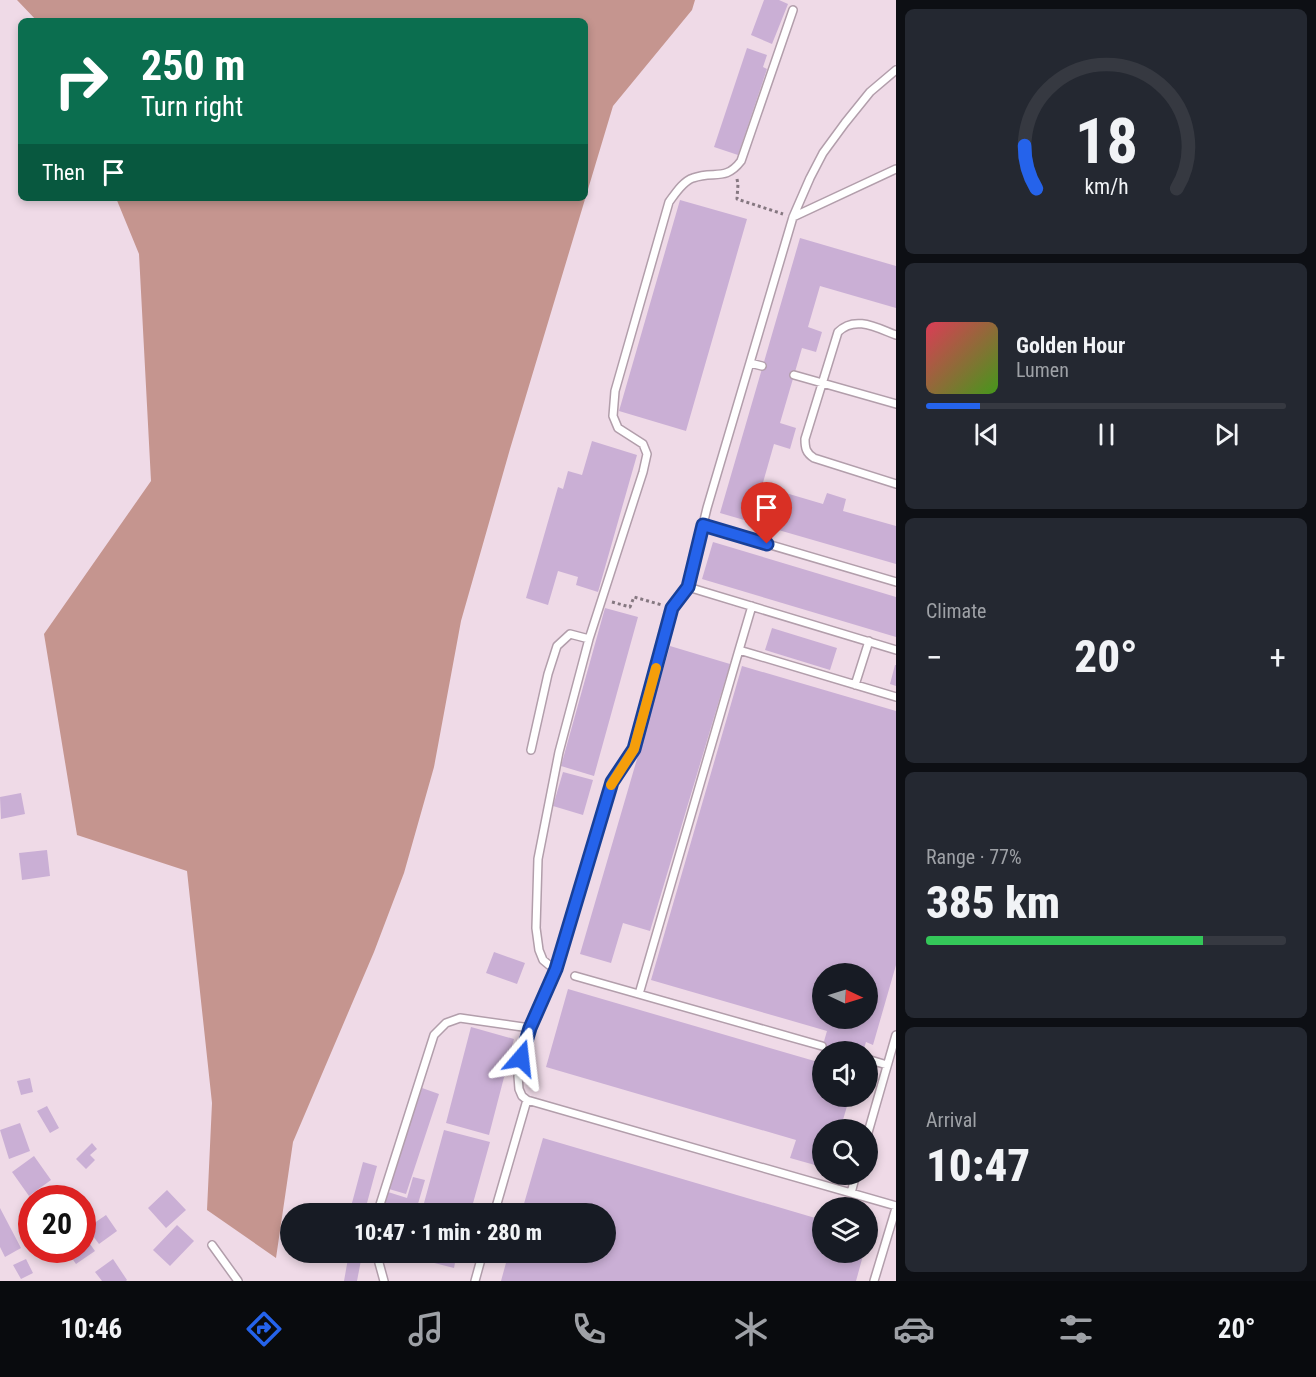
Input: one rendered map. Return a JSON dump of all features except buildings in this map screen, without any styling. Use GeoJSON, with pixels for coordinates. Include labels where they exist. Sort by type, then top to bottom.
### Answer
{"type":"FeatureCollection","features":[{"type":"Feature","properties":{"kind":"lane"},"geometry":{"type":"LineString","coordinates":[[556,969],[543,960],[539,950],[536,928],[538,859],[559,752],[589,639],[647,454],[642,444],[618,428],[613,416],[615,391],[669,202],[690,178],[727,174],[735,170],[741,161],[793,10]]}},
{"type":"Feature","properties":{"kind":"lane"},"geometry":{"type":"LineString","coordinates":[[874,1281],[896,1207],[527,1100],[519,1089],[518,1076],[530,1028],[556,969],[612,782],[634,749],[672,608],[688,587],[703,525],[793,217],[823,153],[844,123],[870,92],[896,70]]}},
{"type":"Feature","properties":{"kind":"lane"},"geometry":{"type":"LineString","coordinates":[[793,217],[896,170]]}},
{"type":"Feature","properties":{"kind":"lane"},"geometry":{"type":"LineString","coordinates":[[896,334],[864,324],[850,324],[838,332],[805,439],[808,454],[820,461],[896,484]]}},
{"type":"Feature","properties":{"kind":"lane"},"geometry":{"type":"LineString","coordinates":[[750,363],[762,366]]}},
{"type":"Feature","properties":{"kind":"lane"},"geometry":{"type":"LineString","coordinates":[[794,375],[896,404]]}},
{"type":"Feature","properties":{"kind":"lane"},"geometry":{"type":"LineString","coordinates":[[703,525],[896,582]]}},
{"type":"Feature","properties":{"kind":"lane"},"geometry":{"type":"LineString","coordinates":[[688,587],[896,650]]}},
{"type":"Feature","properties":{"kind":"lane"},"geometry":{"type":"LineString","coordinates":[[639,994],[752,606]]}},
{"type":"Feature","properties":{"kind":"lane"},"geometry":{"type":"LineString","coordinates":[[531,750],[557,646],[570,634],[589,639]]}},
{"type":"Feature","properties":{"kind":"lane"},"geometry":{"type":"LineString","coordinates":[[855,685],[869,641]]}},
{"type":"Feature","properties":{"kind":"lane"},"geometry":{"type":"LineString","coordinates":[[739,650],[896,697]]}},
{"type":"Feature","properties":{"kind":"lane"},"geometry":{"type":"LineString","coordinates":[[574,976],[812,1043]]}},
{"type":"Feature","properties":{"kind":"lane"},"geometry":{"type":"LineString","coordinates":[[381,1203],[434,1035],[446,1023],[460,1018],[530,1028]]}},
{"type":"Feature","properties":{"kind":"lane"},"geometry":{"type":"LineString","coordinates":[[872,1119],[896,1035]]}},
{"type":"Feature","properties":{"kind":"lane"},"geometry":{"type":"LineString","coordinates":[[878,1062],[887,1065]]}},
{"type":"Feature","properties":{"kind":"lane"},"geometry":{"type":"LineString","coordinates":[[497,1203],[527,1100]]}},
{"type":"Feature","properties":{"kind":"lane"},"geometry":{"type":"LineString","coordinates":[[851,1193],[853,1185]]}},
{"type":"Feature","properties":{"kind":"lane"},"geometry":{"type":"LineString","coordinates":[[212,1245],[238,1281]]}},
{"type":"Feature","properties":{"kind":"lane"},"geometry":{"type":"LineString","coordinates":[[379,1263],[384,1281]]}},
{"type":"Feature","properties":{"kind":"lane"},"geometry":{"type":"LineString","coordinates":[[475,1281],[480,1263]]}},
{"type":"Feature","properties":{"kind":"path"},"geometry":{"type":"LineString","coordinates":[[735,170],[738,184],[737,199],[793,217]]}},
{"type":"Feature","properties":{"kind":"path"},"geometry":{"type":"LineString","coordinates":[[602,598],[630,607],[634,597],[672,608]]}},
{"type":"Feature","properties":{"kind":"shaded area"},"geometry":{"type":"Polygon","coordinates":[[[17,0],[695,0],[692,10],[613,106],[588,189],[588,18],[34,18],[17,0]]]}},
{"type":"Feature","properties":{"kind":"shaded area"},"geometry":{"type":"Polygon","coordinates":[[[117,201],[584,201],[461,621],[434,767],[404,873],[374,952],[293,1142],[284,1203],[280,1203],[280,1231],[276,1258],[207,1210],[212,1103],[187,871],[77,835],[44,634],[151,481],[139,254],[117,201]]]}},
{"type":"Feature","properties":{"kind":"slow traffic"},"geometry":{"type":"LineString","coordinates":[[611,785],[634,749],[656,668]]}},
{"type":"Feature","properties":{"kind":"route"},"geometry":{"type":"LineString","coordinates":[[521,1058],[530,1028],[556,969],[612,782],[634,749],[672,608],[688,587],[703,525],[767,544]]}}]}
